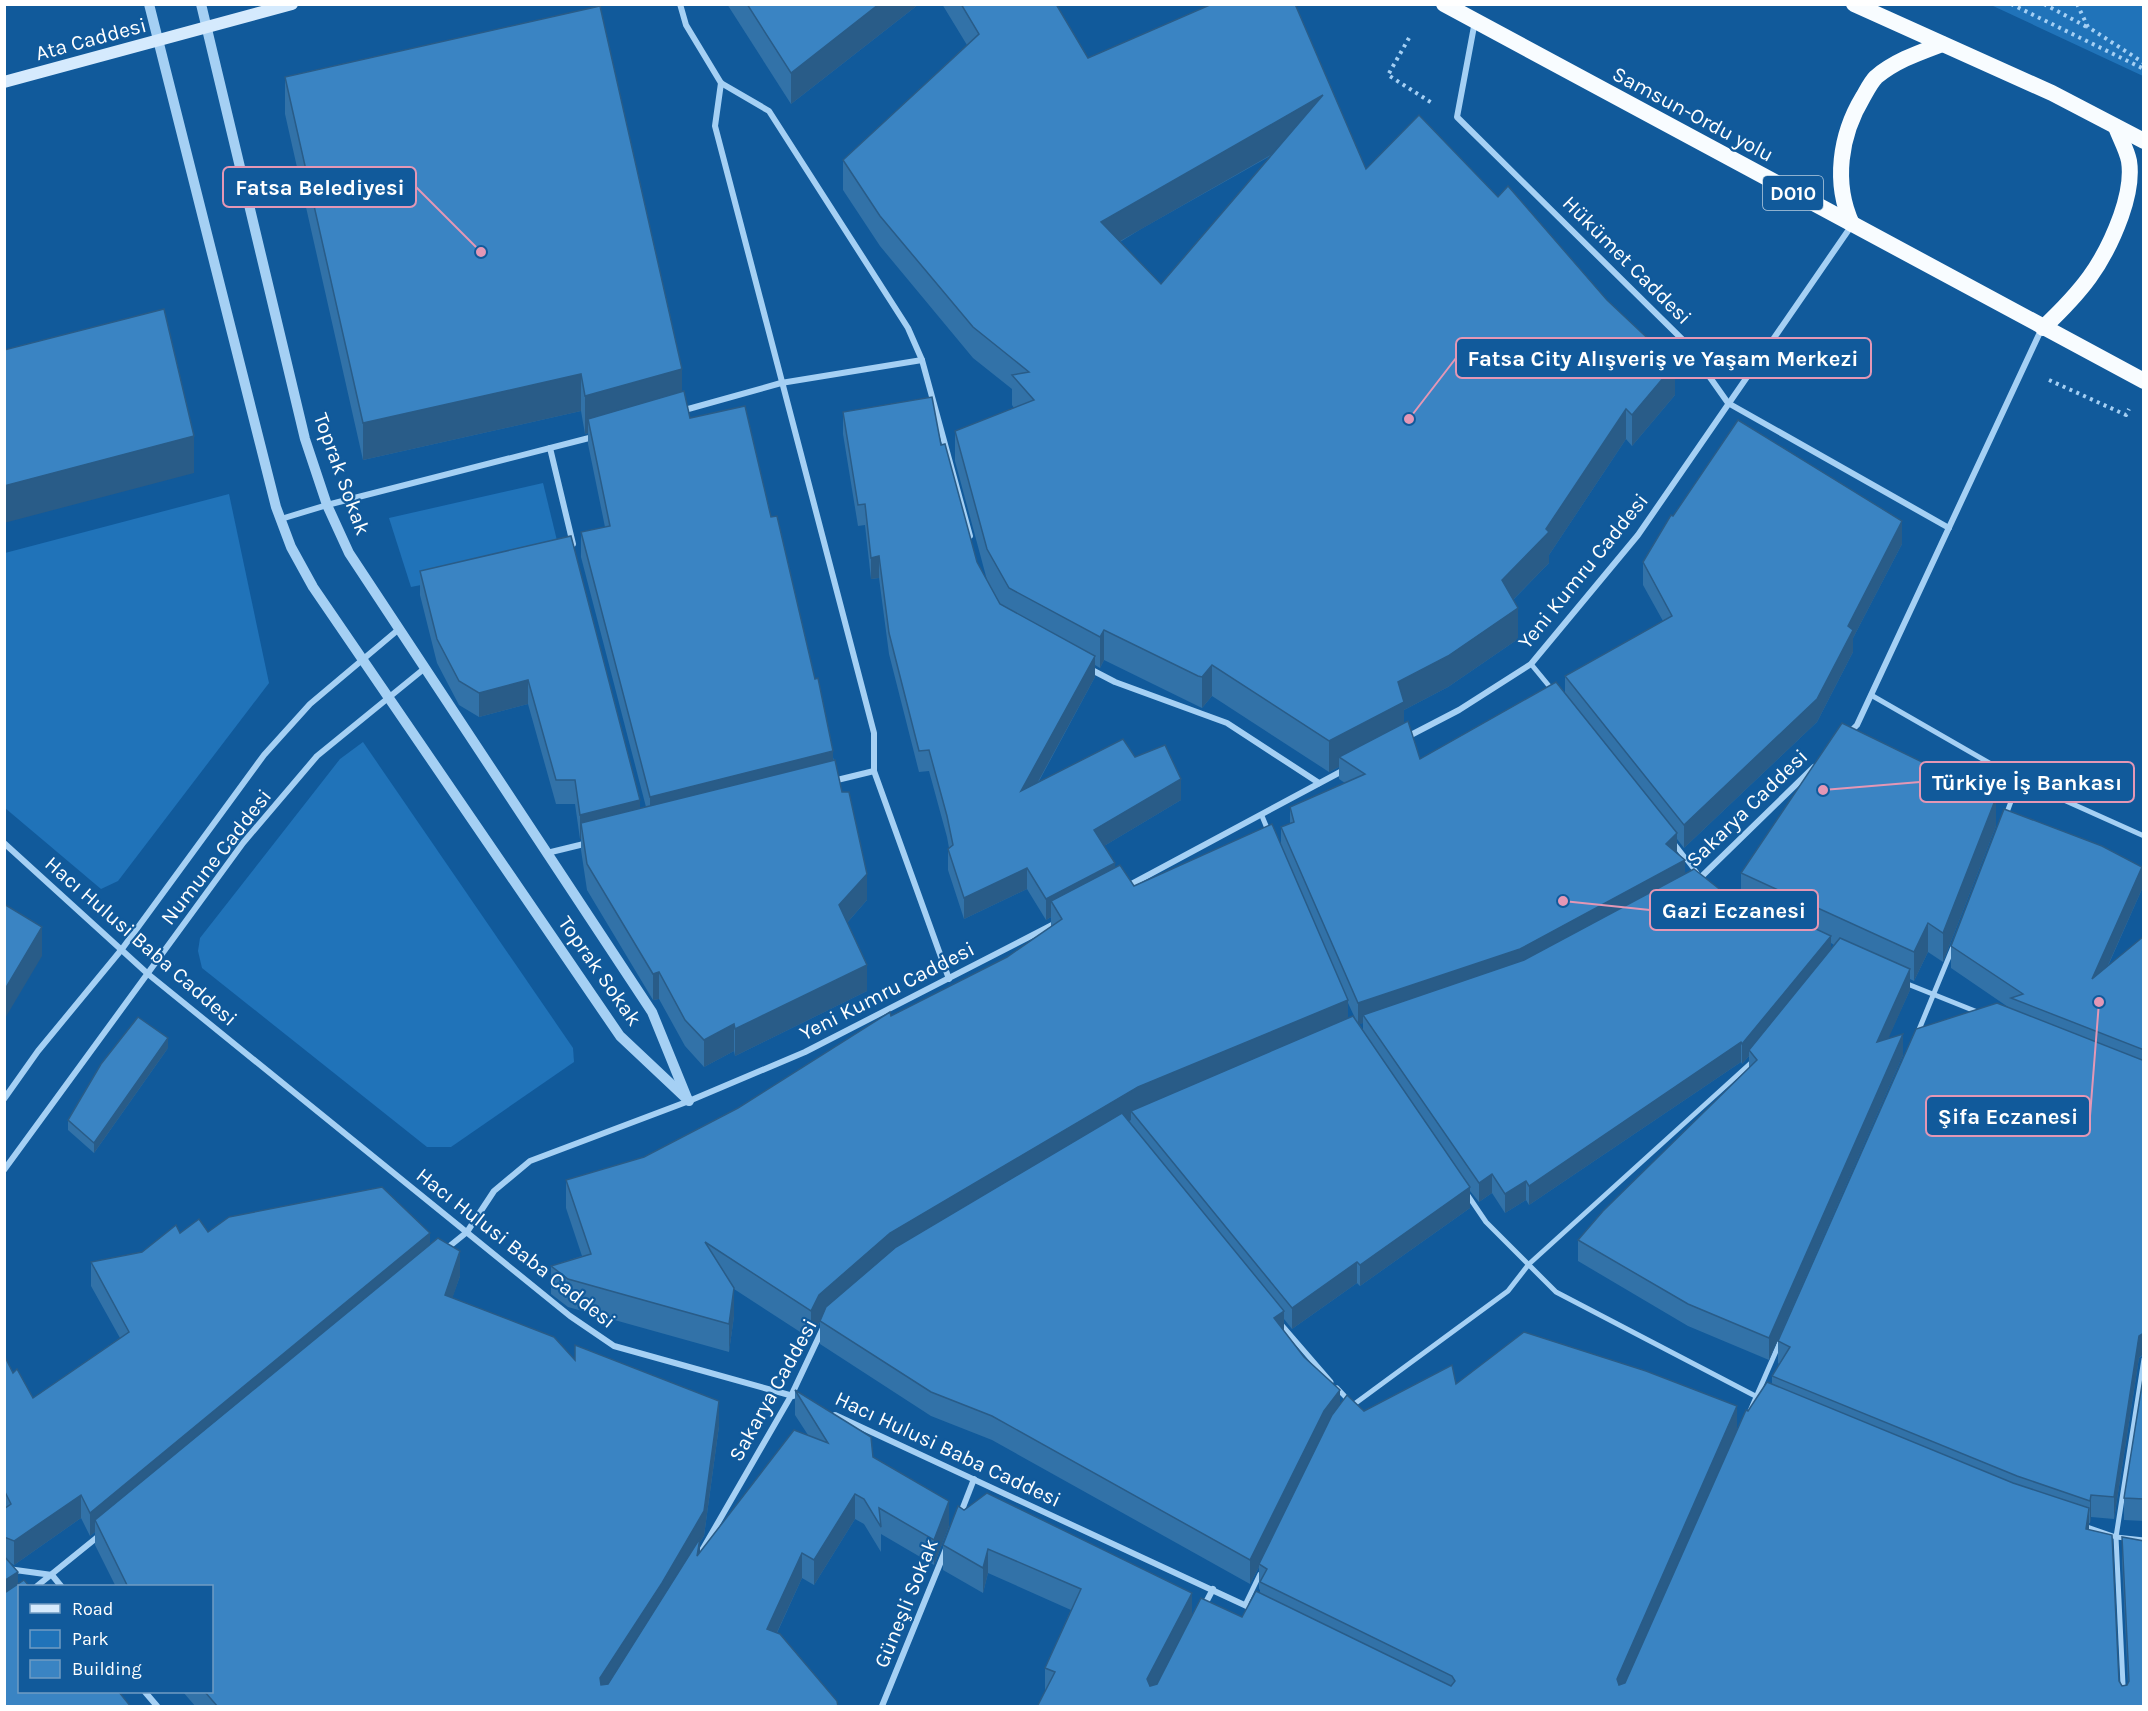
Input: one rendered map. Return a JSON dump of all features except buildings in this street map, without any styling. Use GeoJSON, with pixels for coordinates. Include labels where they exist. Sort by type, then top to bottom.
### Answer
{"type":"FeatureCollection","features":[{"type":"Feature","properties":{"kind":"highway","name":"Samsun-Ordu yolu"},"geometry":{"type":"LineString","coordinates":[[1444,4],[2144,381]]}},
{"type":"Feature","properties":{"kind":"highway"},"geometry":{"type":"LineString","coordinates":[[1854,4],[2052,93],[2144,141]]}},
{"type":"Feature","properties":{"kind":"highway"},"geometry":{"type":"LineString","coordinates":[[1852,224],[1844,205],[1841,156],[1852,115],[1875,79],[1902,59],[1941,44]]}},
{"type":"Feature","properties":{"kind":"highway"},"geometry":{"type":"LineString","coordinates":[[2043,328],[2077,296],[2096,272],[2112,242],[2128,196],[2129,161],[2116,127]]}},
{"type":"Feature","properties":{"kind":"main road","name":"Ata Caddesi"},"geometry":{"type":"LineString","coordinates":[[4,82],[292,4]]}},
{"type":"Feature","properties":{"kind":"street","name":"Toprak Sokak"},"geometry":{"type":"LineString","coordinates":[[149,4],[281,519],[291,547],[313,587],[620,1036],[688,1101]]}},
{"type":"Feature","properties":{"kind":"street","name":"Toprak Sokak"},"geometry":{"type":"LineString","coordinates":[[201,4],[305,439],[327,505],[349,553],[652,1012],[688,1101]]}},
{"type":"Feature","properties":{"kind":"street"},"geometry":{"type":"LineString","coordinates":[[680,4],[686,25],[721,83],[769,111],[908,328],[922,360],[973,549]]}},
{"type":"Feature","properties":{"kind":"street"},"geometry":{"type":"LineString","coordinates":[[1460,120],[1457,117],[1475,21]]}},
{"type":"Feature","properties":{"kind":"street"},"geometry":{"type":"LineString","coordinates":[[721,83],[715,126],[874,733],[874,771],[949,979]]}},
{"type":"Feature","properties":{"kind":"street","name":"Hükümet Caddesi"},"geometry":{"type":"LineString","coordinates":[[1460,120],[1685,342],[1728,403],[1949,528]]}},
{"type":"Feature","properties":{"kind":"street","name":"Yeni Kumru Caddesi"},"geometry":{"type":"LineString","coordinates":[[1399,741],[1459,710],[1532,664],[1638,535],[1852,224]]}},
{"type":"Feature","properties":{"kind":"street"},"geometry":{"type":"LineString","coordinates":[[1841,741],[1857,725],[2043,328]]}},
{"type":"Feature","properties":{"kind":"street"},"geometry":{"type":"LineString","coordinates":[[671,414],[781,383],[922,360]]}},
{"type":"Feature","properties":{"kind":"street"},"geometry":{"type":"LineString","coordinates":[[281,519],[605,433]]}},
{"type":"Feature","properties":{"kind":"street"},"geometry":{"type":"LineString","coordinates":[[550,448],[574,549]]}},
{"type":"Feature","properties":{"kind":"street","name":"Numune Caddesi"},"geometry":{"type":"LineString","coordinates":[[4,1099],[38,1051],[122,949],[264,755],[310,704],[361,658],[399,629]]}},
{"type":"Feature","properties":{"kind":"street"},"geometry":{"type":"LineString","coordinates":[[1532,664],[1561,701]]}},
{"type":"Feature","properties":{"kind":"street"},"geometry":{"type":"LineString","coordinates":[[1085,666],[1115,682],[1227,723],[1319,783]]}},
{"type":"Feature","properties":{"kind":"street","name":"Numune Caddesi"},"geometry":{"type":"LineString","coordinates":[[4,1170],[243,843],[317,756],[425,668]]}},
{"type":"Feature","properties":{"kind":"street"},"geometry":{"type":"LineString","coordinates":[[1871,695],[2019,780],[2144,836]]}},
{"type":"Feature","properties":{"kind":"street","name":"Sakarya Caddesi"},"geometry":{"type":"LineString","coordinates":[[1692,883],[1701,878],[1816,765]]}},
{"type":"Feature","properties":{"kind":"street"},"geometry":{"type":"LineString","coordinates":[[1116,892],[1262,816],[1349,767]]}},
{"type":"Feature","properties":{"kind":"street"},"geometry":{"type":"LineString","coordinates":[[828,782],[874,771]]}},
{"type":"Feature","properties":{"kind":"street"},"geometry":{"type":"LineString","coordinates":[[2002,824],[2019,780]]}},
{"type":"Feature","properties":{"kind":"street"},"geometry":{"type":"LineString","coordinates":[[1262,816],[1271,837]]}},
{"type":"Feature","properties":{"kind":"street"},"geometry":{"type":"LineString","coordinates":[[1665,831],[1708,885]]}},
{"type":"Feature","properties":{"kind":"street"},"geometry":{"type":"LineString","coordinates":[[547,853],[591,842]]}},
{"type":"Feature","properties":{"kind":"street","name":"Hacı Hulusi Baba Caddesi"},"geometry":{"type":"LineString","coordinates":[[4,843],[148,974],[570,1316],[614,1346],[802,1400]]}},
{"type":"Feature","properties":{"kind":"street","name":"Yeni Kumru Caddesi"},"geometry":{"type":"LineString","coordinates":[[439,1255],[467,1232],[494,1191],[530,1161],[688,1101],[805,1052],[1064,919]]}},
{"type":"Feature","properties":{"kind":"street"},"geometry":{"type":"LineString","coordinates":[[1916,1038],[1954,944]]}},
{"type":"Feature","properties":{"kind":"street"},"geometry":{"type":"LineString","coordinates":[[1902,981],[1990,1017]]}},
{"type":"Feature","properties":{"kind":"street"},"geometry":{"type":"LineString","coordinates":[[1346,1413],[1353,1405],[1508,1291],[1529,1264],[1761,1051]]}},
{"type":"Feature","properties":{"kind":"street"},"geometry":{"type":"LineString","coordinates":[[1460,1184],[1486,1222],[1556,1292],[1767,1401]]}},
{"type":"Feature","properties":{"kind":"street"},"geometry":{"type":"LineString","coordinates":[[1272,1312],[1317,1367],[1353,1405]]}},
{"type":"Feature","properties":{"kind":"street","name":"Sakarya Caddesi"},"geometry":{"type":"LineString","coordinates":[[690,1570],[791,1396],[822,1327],[831,1319]]}},
{"type":"Feature","properties":{"kind":"street"},"geometry":{"type":"LineString","coordinates":[[1746,1418],[1785,1332]]}},
{"type":"Feature","properties":{"kind":"street"},"geometry":{"type":"LineString","coordinates":[[2124,1707],[2116,1537],[2144,1359]]}},
{"type":"Feature","properties":{"kind":"street","name":"Hacı Hulusi Baba Caddesi"},"geometry":{"type":"LineString","coordinates":[[824,1410],[1213,1589],[1265,1616]]}},
{"type":"Feature","properties":{"kind":"street","name":"Güneşli Sokak"},"geometry":{"type":"LineString","coordinates":[[957,1521],[974,1479]]}},
{"type":"Feature","properties":{"kind":"street"},"geometry":{"type":"LineString","coordinates":[[2071,1522],[2116,1537],[2144,1540]]}},
{"type":"Feature","properties":{"kind":"street"},"geometry":{"type":"LineString","coordinates":[[40,1585],[107,1529]]}},
{"type":"Feature","properties":{"kind":"street","name":"Güneşli Sokak"},"geometry":{"type":"LineString","coordinates":[[882,1707],[949,1542]]}},
{"type":"Feature","properties":{"kind":"street"},"geometry":{"type":"LineString","coordinates":[[1245,1605],[1266,1563]]}},
{"type":"Feature","properties":{"kind":"street"},"geometry":{"type":"LineString","coordinates":[[4,1565],[8,1569],[52,1575],[60,1585]]}},
{"type":"Feature","properties":{"kind":"street"},"geometry":{"type":"LineString","coordinates":[[1202,1611],[1213,1589]]}},
{"type":"Feature","properties":{"kind":"street"},"geometry":{"type":"LineString","coordinates":[[146,1693],[157,1707]]}},
{"type":"Feature","properties":{"kind":"path"},"geometry":{"type":"LineString","coordinates":[[2011,4],[2144,69]]}},
{"type":"Feature","properties":{"kind":"path"},"geometry":{"type":"LineString","coordinates":[[2044,4],[2088,27],[2144,63]]}},
{"type":"Feature","properties":{"kind":"path"},"geometry":{"type":"LineString","coordinates":[[2077,4],[2088,27]]}},
{"type":"Feature","properties":{"kind":"path"},"geometry":{"type":"LineString","coordinates":[[1409,38],[1388,75],[1460,120]]}},
{"type":"Feature","properties":{"kind":"path"},"geometry":{"type":"LineString","coordinates":[[2024,368],[2126,415],[2130,406]]}},
{"type":"Feature","properties":{"kind":"green space"},"geometry":{"type":"Polygon","coordinates":[[[1991,5],[2143,5],[2143,76],[1991,5]]]}},
{"type":"Feature","properties":{"kind":"green space"},"geometry":{"type":"Polygon","coordinates":[[[543,483],[561,557],[411,587],[389,518],[543,483]]]}},
{"type":"Feature","properties":{"kind":"green space"},"geometry":{"type":"Polygon","coordinates":[[[229,494],[269,683],[118,881],[101,889],[5,808],[5,553],[229,494]]]}},
{"type":"Feature","properties":{"kind":"green space"},"geometry":{"type":"Polygon","coordinates":[[[363,742],[573,1048],[574,1062],[451,1147],[427,1147],[202,968],[198,951],[200,938],[340,759],[363,742]]]}},
{"type":"Feature","properties":{"kind":"place","name":"Fatsa Belediyesi"},"geometry":{"type":"Point","coordinates":[481,252]}},
{"type":"Feature","properties":{"kind":"place","name":"Fatsa City Alışveriş ve Yaşam Merkezi"},"geometry":{"type":"Point","coordinates":[1409,419]}},
{"type":"Feature","properties":{"kind":"place","name":"Türkiye İş Bankası"},"geometry":{"type":"Point","coordinates":[1823,790]}},
{"type":"Feature","properties":{"kind":"place","name":"Gazi Eczanesi"},"geometry":{"type":"Point","coordinates":[1563,901]}},
{"type":"Feature","properties":{"kind":"place","name":"Şifa Eczanesi"},"geometry":{"type":"Point","coordinates":[2099,1002]}}]}
